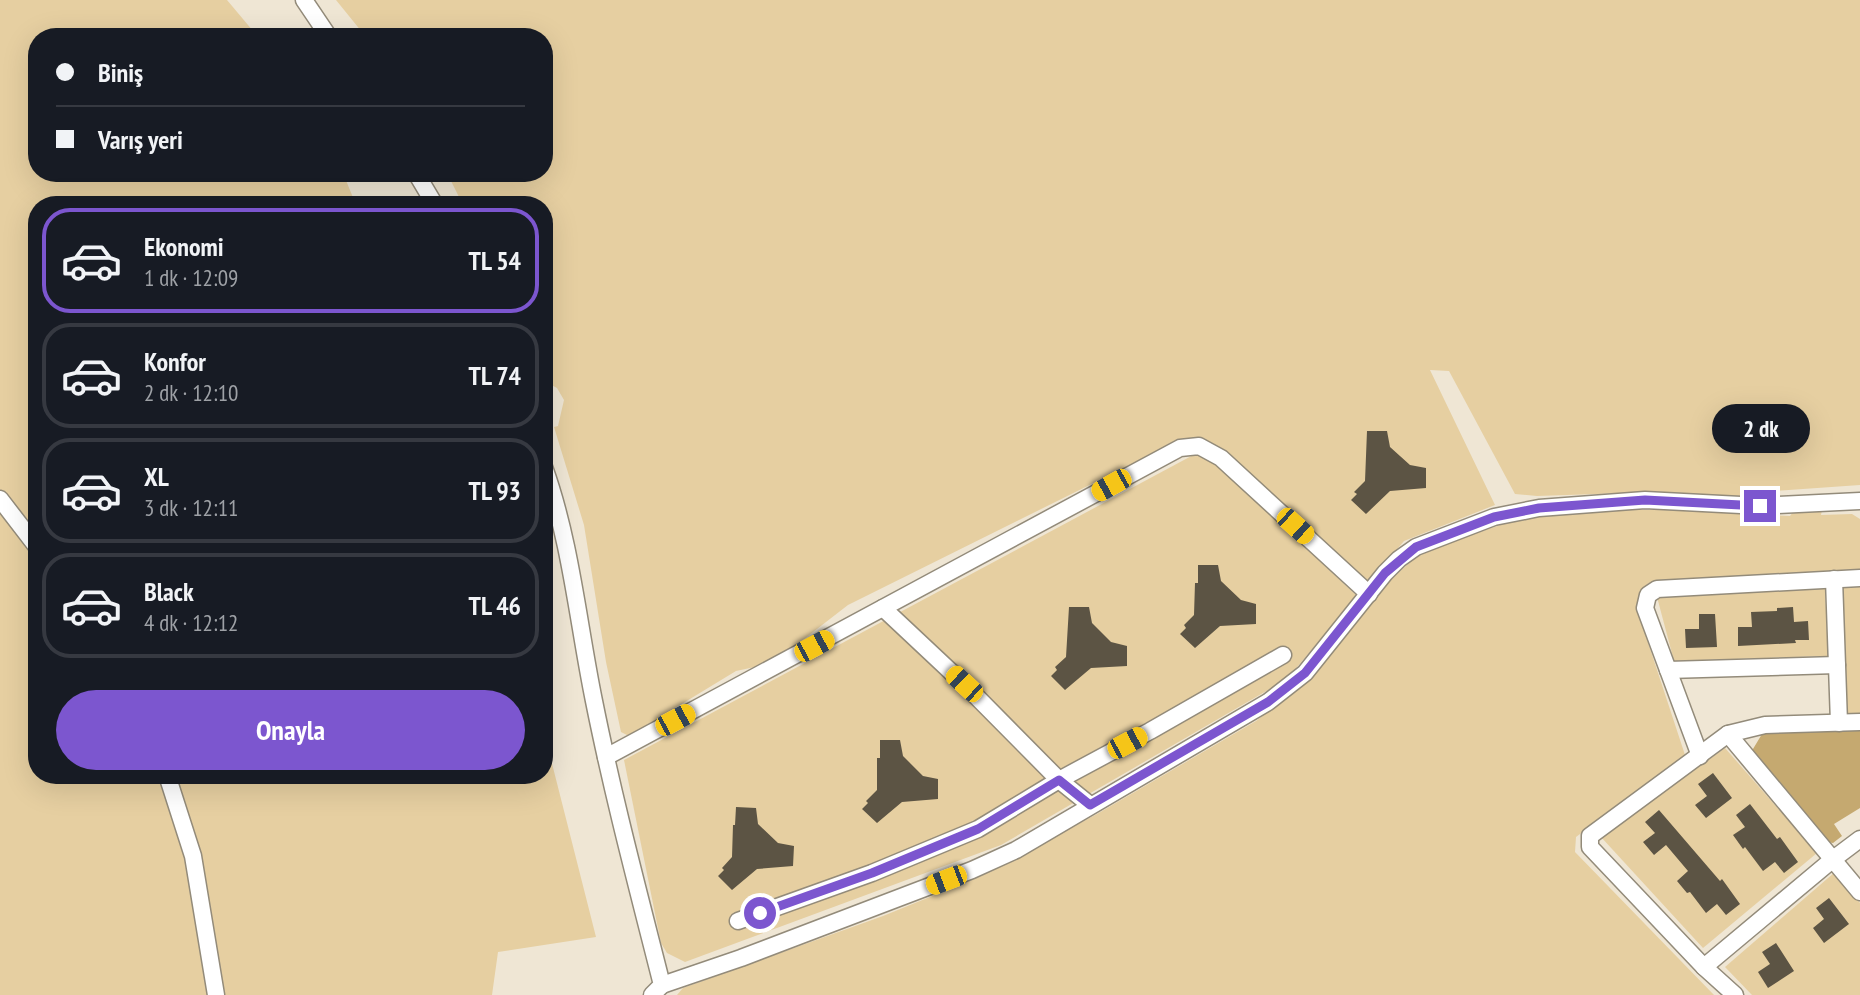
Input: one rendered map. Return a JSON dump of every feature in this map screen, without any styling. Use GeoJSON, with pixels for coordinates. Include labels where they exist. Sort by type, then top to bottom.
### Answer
{"type":"FeatureCollection","features":[{"type":"Feature","properties":{"kind":"street"},"geometry":{"type":"LineString","coordinates":[[304,0],[324,28]]}},
{"type":"Feature","properties":{"kind":"street"},"geometry":{"type":"LineString","coordinates":[[606,757],[1180,448],[1199,446],[1221,458],[1369,594]]}},
{"type":"Feature","properties":{"kind":"street"},"geometry":{"type":"LineString","coordinates":[[553,492],[606,757],[657,990],[984,866],[1016,850],[1268,702],[1293,684],[1310,668],[1385,573],[1416,547],[1494,517],[1539,508],[1645,500],[1760,506],[1860,500]]}},
{"type":"Feature","properties":{"kind":"street"},"geometry":{"type":"LineString","coordinates":[[0,499],[28,535]]}},
{"type":"Feature","properties":{"kind":"street"},"geometry":{"type":"LineString","coordinates":[[1700,755],[1645,608],[1648,595],[1653,591],[1860,578]]}},
{"type":"Feature","properties":{"kind":"street"},"geometry":{"type":"LineString","coordinates":[[1834,579],[1839,723]]}},
{"type":"Feature","properties":{"kind":"street"},"geometry":{"type":"LineString","coordinates":[[883,608],[964,684],[1059,780],[1090,805]]}},
{"type":"Feature","properties":{"kind":"street"},"geometry":{"type":"LineString","coordinates":[[738,921],[872,873],[978,829],[1059,780],[1283,655]]}},
{"type":"Feature","properties":{"kind":"street"},"geometry":{"type":"LineString","coordinates":[[1668,670],[1837,665]]}},
{"type":"Feature","properties":{"kind":"street"},"geometry":{"type":"LineString","coordinates":[[1735,995],[1704,967],[1590,847],[1590,836],[1728,734],[1765,725],[1860,722]]}},
{"type":"Feature","properties":{"kind":"street"},"geometry":{"type":"LineString","coordinates":[[1728,734],[1860,892]]}},
{"type":"Feature","properties":{"kind":"street"},"geometry":{"type":"LineString","coordinates":[[170,784],[193,856],[216,995]]}},
{"type":"Feature","properties":{"kind":"street"},"geometry":{"type":"LineString","coordinates":[[1704,967],[1860,839]]}},
{"type":"Feature","properties":{"kind":"shaded area"},"geometry":{"type":"Polygon","coordinates":[[[0,0],[227,0],[250,28],[28,28],[28,182],[347,182],[352,196],[28,196],[28,784],[553,784],[553,767],[596,937],[498,952],[492,995],[0,995],[0,0]]]}},
{"type":"Feature","properties":{"kind":"shaded area"},"geometry":{"type":"Polygon","coordinates":[[[336,0],[1860,0],[1860,485],[1762,492],[1746,498],[1656,492],[1537,496],[1515,494],[1449,371],[1430,370],[1495,505],[1404,541],[1368,584],[1244,469],[1206,440],[1176,442],[848,605],[773,663],[736,671],[629,736],[621,732],[606,662],[584,525],[554,427],[558,426],[564,400],[553,386],[553,196],[458,196],[452,182],[553,182],[553,28],[359,28],[336,0]]]}},
{"type":"Feature","properties":{"kind":"shaded area"},"geometry":{"type":"Polygon","coordinates":[[[1197,453],[1208,455],[1357,596],[1287,679],[1001,845],[685,962],[667,953],[661,943],[624,760],[1197,453]]]}},
{"type":"Feature","properties":{"kind":"shaded area"},"geometry":{"type":"Polygon","coordinates":[[[1617,510],[1790,516],[1793,512],[1822,510],[1821,515],[1852,514],[1860,519],[1860,572],[1649,583],[1639,597],[1637,609],[1685,755],[1576,837],[1575,852],[1714,995],[677,995],[683,988],[883,916],[979,877],[1097,814],[1256,721],[1307,682],[1350,630],[1371,599],[1413,559],[1439,546],[1512,521],[1537,515],[1617,510]]]}},
{"type":"Feature","properties":{"kind":"shaded area"},"geometry":{"type":"Polygon","coordinates":[[[1860,584],[1860,715],[1845,715],[1841,585],[1860,584]]]}},
{"type":"Feature","properties":{"kind":"shaded area"},"geometry":{"type":"Polygon","coordinates":[[[1825,587],[1828,656],[1674,661],[1657,597],[1825,587]]]}},
{"type":"Feature","properties":{"kind":"shaded area"},"geometry":{"type":"Polygon","coordinates":[[[1808,729],[1860,729],[1860,808],[1834,824],[1842,836],[1833,843],[1827,842],[1752,758],[1753,749],[1762,734],[1808,729]]]}},
{"type":"Feature","properties":{"kind":"shaded area"},"geometry":{"type":"Polygon","coordinates":[[[1725,748],[1817,853],[1703,948],[1601,837],[1725,748]]]}},
{"type":"Feature","properties":{"kind":"shaded area"},"geometry":{"type":"Polygon","coordinates":[[[1835,872],[1860,903],[1860,995],[1752,995],[1725,967],[1835,872]]]}},
{"type":"Feature","properties":{"kind":"building"},"geometry":{"type":"Polygon","coordinates":[[[1367,431],[1387,431],[1390,447],[1410,465],[1426,468],[1426,488],[1390,491],[1366,514],[1351,500],[1357,494],[1354,492],[1365,481],[1367,431]]]}},
{"type":"Feature","properties":{"kind":"building"},"geometry":{"type":"Polygon","coordinates":[[[1198,565],[1218,565],[1221,581],[1241,600],[1256,604],[1256,624],[1220,626],[1195,648],[1180,634],[1186,628],[1184,625],[1194,615],[1198,565]]]}},
{"type":"Feature","properties":{"kind":"building"},"geometry":{"type":"Polygon","coordinates":[[[1069,607],[1089,607],[1092,623],[1111,642],[1127,646],[1127,666],[1091,668],[1065,690],[1051,676],[1057,670],[1055,667],[1066,657],[1069,607]]]}},
{"type":"Feature","properties":{"kind":"building"},"geometry":{"type":"Polygon","coordinates":[[[1793,607],[1794,622],[1808,621],[1809,640],[1738,646],[1738,627],[1752,627],[1751,612],[1793,607]]]}},
{"type":"Feature","properties":{"kind":"building"},"geometry":{"type":"Polygon","coordinates":[[[1699,614],[1715,614],[1717,647],[1686,648],[1685,629],[1699,629],[1699,614]]]}},
{"type":"Feature","properties":{"kind":"building"},"geometry":{"type":"Polygon","coordinates":[[[880,740],[900,740],[903,756],[923,776],[938,779],[938,799],[902,802],[877,823],[862,809],[877,790],[880,740]]]}},
{"type":"Feature","properties":{"kind":"building"},"geometry":{"type":"Polygon","coordinates":[[[1713,773],[1732,798],[1706,818],[1695,805],[1707,796],[1698,784],[1713,773]]]}},
{"type":"Feature","properties":{"kind":"building"},"geometry":{"type":"Polygon","coordinates":[[[1750,804],[1798,862],[1784,873],[1775,862],[1763,871],[1733,835],[1745,827],[1736,815],[1750,804]]]}},
{"type":"Feature","properties":{"kind":"building"},"geometry":{"type":"Polygon","coordinates":[[[736,807],[756,808],[758,824],[778,843],[794,846],[793,866],[757,869],[732,890],[718,876],[732,857],[736,807]]]}},
{"type":"Feature","properties":{"kind":"building"},"geometry":{"type":"Polygon","coordinates":[[[1659,810],[1720,881],[1722,879],[1740,904],[1726,915],[1717,904],[1706,913],[1690,892],[1687,893],[1677,881],[1688,871],[1666,845],[1654,855],[1643,842],[1655,833],[1645,822],[1659,810]]]}},
{"type":"Feature","properties":{"kind":"building"},"geometry":{"type":"Polygon","coordinates":[[[1829,898],[1849,924],[1824,943],[1813,928],[1824,919],[1816,908],[1829,898]]]}},
{"type":"Feature","properties":{"kind":"building"},"geometry":{"type":"Polygon","coordinates":[[[1776,943],[1794,971],[1768,988],[1758,972],[1770,964],[1762,952],[1776,943]]]}},
{"type":"Feature","properties":{"kind":"route"},"geometry":{"type":"LineString","coordinates":[[760,913],[872,873],[978,829],[1059,780],[1090,805],[1268,702],[1293,684],[1310,668],[1385,573],[1416,547],[1494,517],[1539,508],[1645,500],[1760,506]]}}]}
